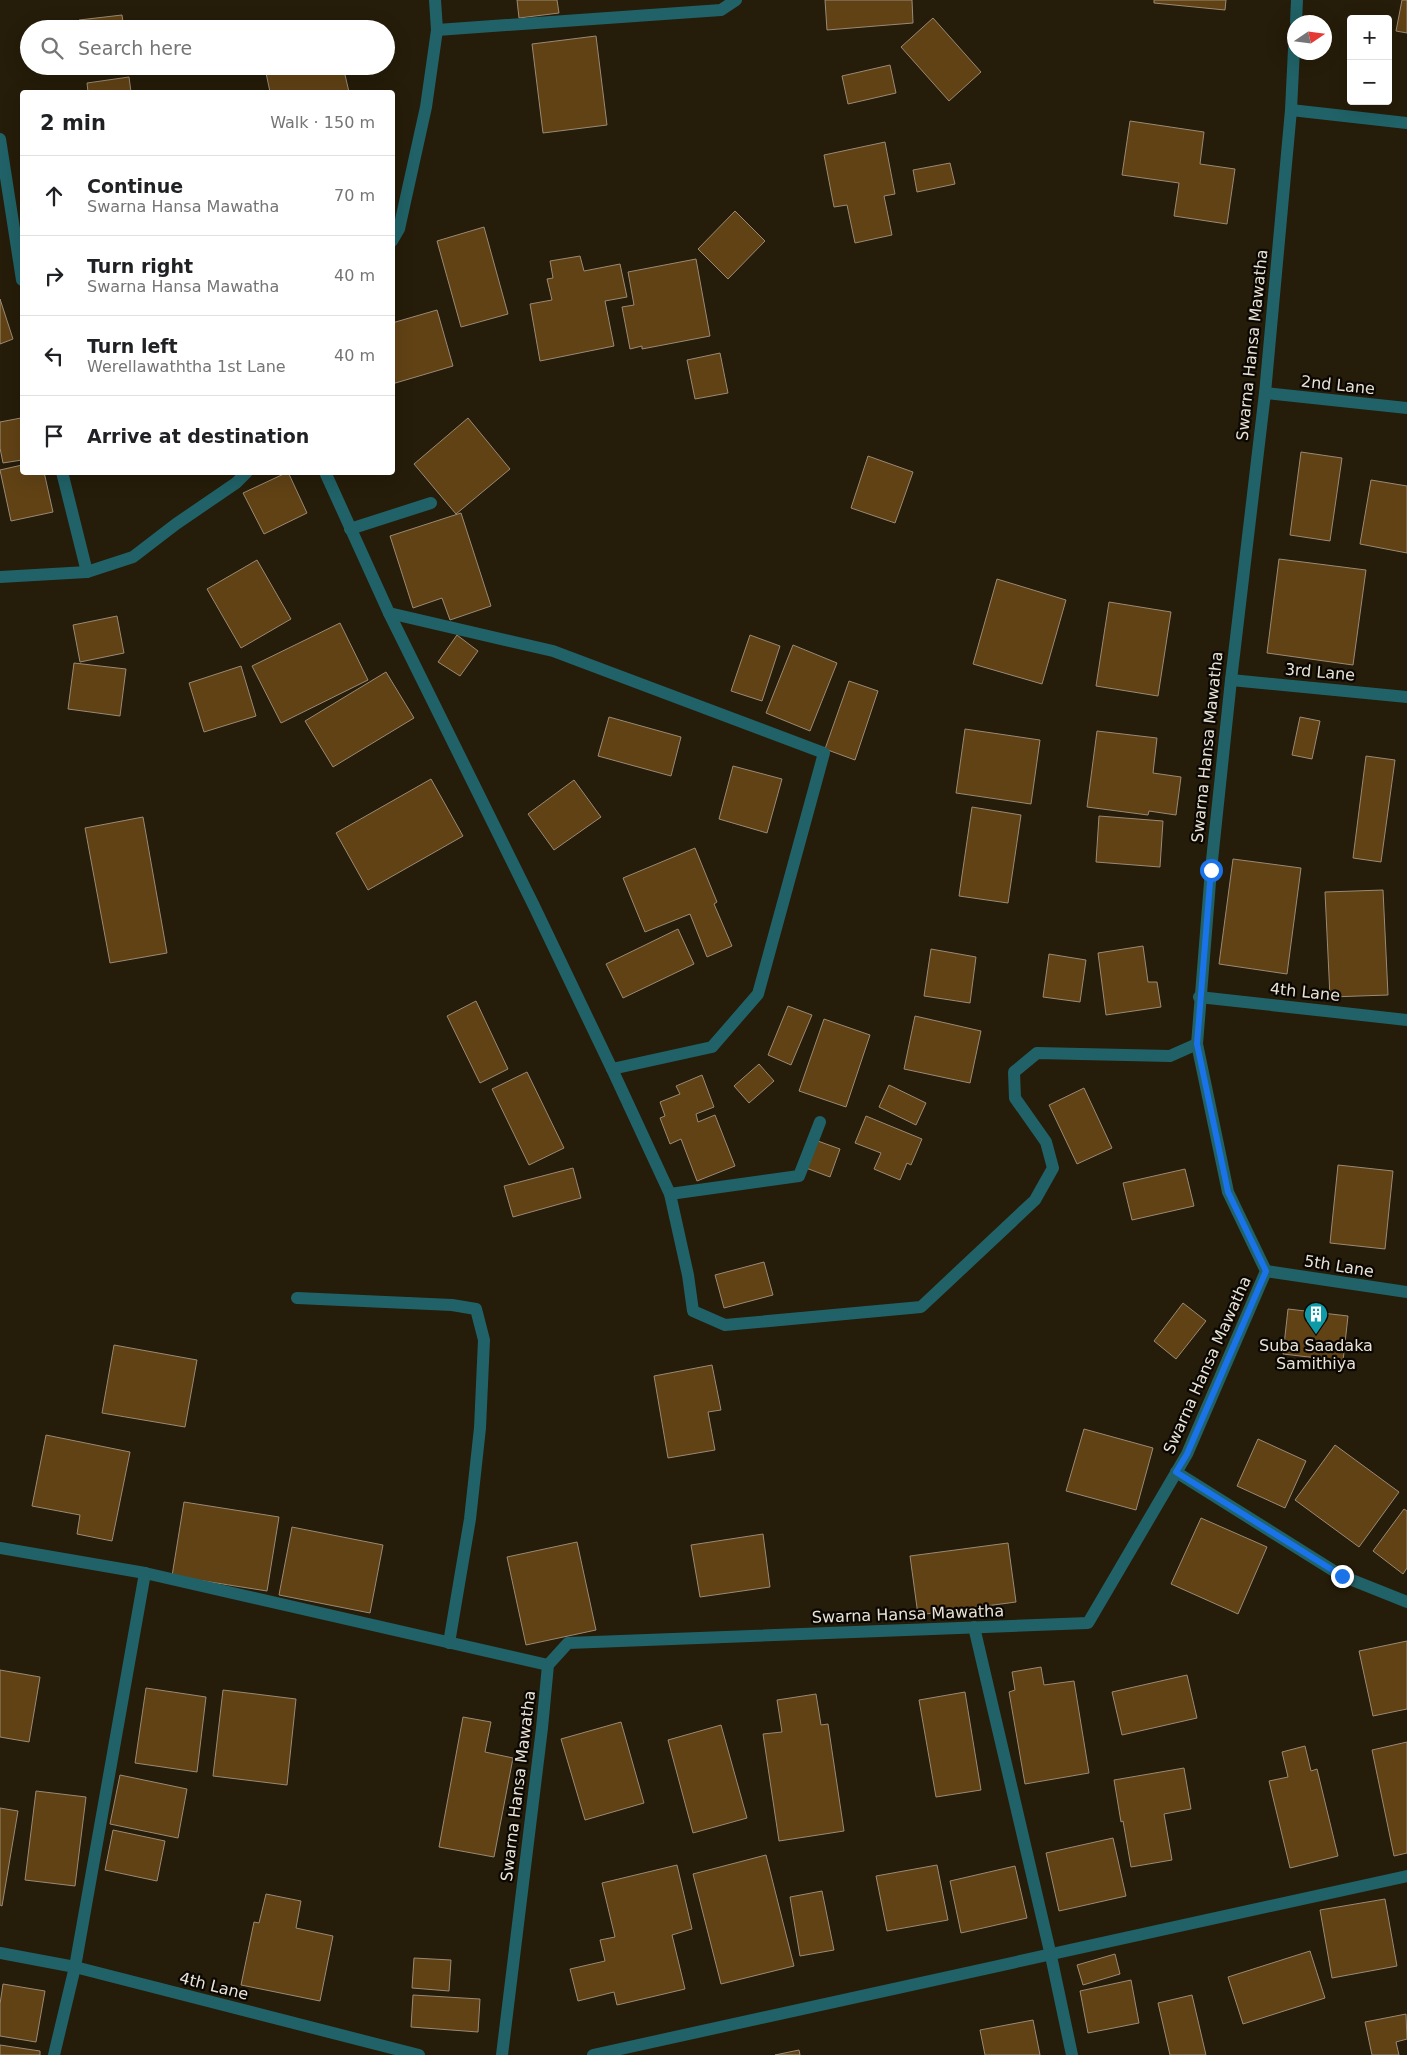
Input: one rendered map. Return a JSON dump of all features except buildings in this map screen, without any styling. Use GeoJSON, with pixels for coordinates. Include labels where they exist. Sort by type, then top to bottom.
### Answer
{"type":"FeatureCollection","features":[{"type":"Feature","properties":{"kind":"street"},"geometry":{"type":"LineString","coordinates":[[395,236],[399,229],[426,107],[437,30],[434,0]]}},
{"type":"Feature","properties":{"kind":"street"},"geometry":{"type":"LineString","coordinates":[[437,30],[721,10],[736,0]]}},
{"type":"Feature","properties":{"kind":"street"},"geometry":{"type":"LineString","coordinates":[[1296,15],[1297,0]]}},
{"type":"Feature","properties":{"kind":"street","name":"Swarna Hansa Mawatha"},"geometry":{"type":"LineString","coordinates":[[502,2055],[548,1665],[568,1644],[1088,1623],[1187,1454],[1266,1271],[1228,1192],[1197,1044],[1199,997],[1231,680],[1265,393],[1291,110],[1293,60]]}},
{"type":"Feature","properties":{"kind":"street"},"geometry":{"type":"LineString","coordinates":[[1291,110],[1407,124]]}},
{"type":"Feature","properties":{"kind":"street"},"geometry":{"type":"LineString","coordinates":[[0,139],[20,267]]}},
{"type":"Feature","properties":{"kind":"street","name":"2nd Lane"},"geometry":{"type":"LineString","coordinates":[[1265,393],[1407,408]]}},
{"type":"Feature","properties":{"kind":"street"},"geometry":{"type":"LineString","coordinates":[[63,475],[87,572]]}},
{"type":"Feature","properties":{"kind":"street"},"geometry":{"type":"LineString","coordinates":[[0,578],[87,572],[133,557],[176,524],[236,483],[244,475]]}},
{"type":"Feature","properties":{"kind":"street"},"geometry":{"type":"LineString","coordinates":[[326,475],[389,613],[612,1069],[670,1194],[694,1311],[724,1325],[921,1307],[1034,1200],[1053,1168],[1046,1142],[1015,1098],[1014,1072],[1037,1053],[1170,1056],[1197,1044]]}},
{"type":"Feature","properties":{"kind":"street"},"geometry":{"type":"LineString","coordinates":[[350,529],[431,503]]}},
{"type":"Feature","properties":{"kind":"street"},"geometry":{"type":"LineString","coordinates":[[389,613],[553,651],[824,753],[758,994],[712,1047],[612,1069]]}},
{"type":"Feature","properties":{"kind":"street","name":"3rd Lane"},"geometry":{"type":"LineString","coordinates":[[1231,680],[1407,697]]}},
{"type":"Feature","properties":{"kind":"street","name":"4th Lane"},"geometry":{"type":"LineString","coordinates":[[1199,997],[1407,1020]]}},
{"type":"Feature","properties":{"kind":"street"},"geometry":{"type":"LineString","coordinates":[[670,1194],[799,1176],[820,1122]]}},
{"type":"Feature","properties":{"kind":"street","name":"5th Lane"},"geometry":{"type":"LineString","coordinates":[[1266,1271],[1407,1292]]}},
{"type":"Feature","properties":{"kind":"street"},"geometry":{"type":"LineString","coordinates":[[297,1298],[452,1304],[476,1308],[484,1340],[480,1428],[470,1519],[449,1643]]}},
{"type":"Feature","properties":{"kind":"street"},"geometry":{"type":"LineString","coordinates":[[1176,1472],[1342,1576],[1407,1602]]}},
{"type":"Feature","properties":{"kind":"street"},"geometry":{"type":"LineString","coordinates":[[0,1548],[145,1573],[548,1665]]}},
{"type":"Feature","properties":{"kind":"street"},"geometry":{"type":"LineString","coordinates":[[54,2055],[75,1967],[145,1573]]}},
{"type":"Feature","properties":{"kind":"street"},"geometry":{"type":"LineString","coordinates":[[974,1627],[1051,1956],[1072,2055]]}},
{"type":"Feature","properties":{"kind":"street"},"geometry":{"type":"LineString","coordinates":[[593,2055],[1051,1956],[1407,1876]]}},
{"type":"Feature","properties":{"kind":"street","name":"4th Lane"},"geometry":{"type":"LineString","coordinates":[[0,1953],[75,1967],[419,2055]]}},
{"type":"Feature","properties":{"kind":"place","name":"Suba Saadaka Samithiya"},"geometry":{"type":"Point","coordinates":[1316,1335]}},
{"type":"Feature","properties":{"kind":"route"},"geometry":{"type":"LineString","coordinates":[[1211,870],[1199,997],[1197,1044],[1228,1192],[1266,1271],[1187,1454],[1176,1472],[1342,1576]]}}]}
